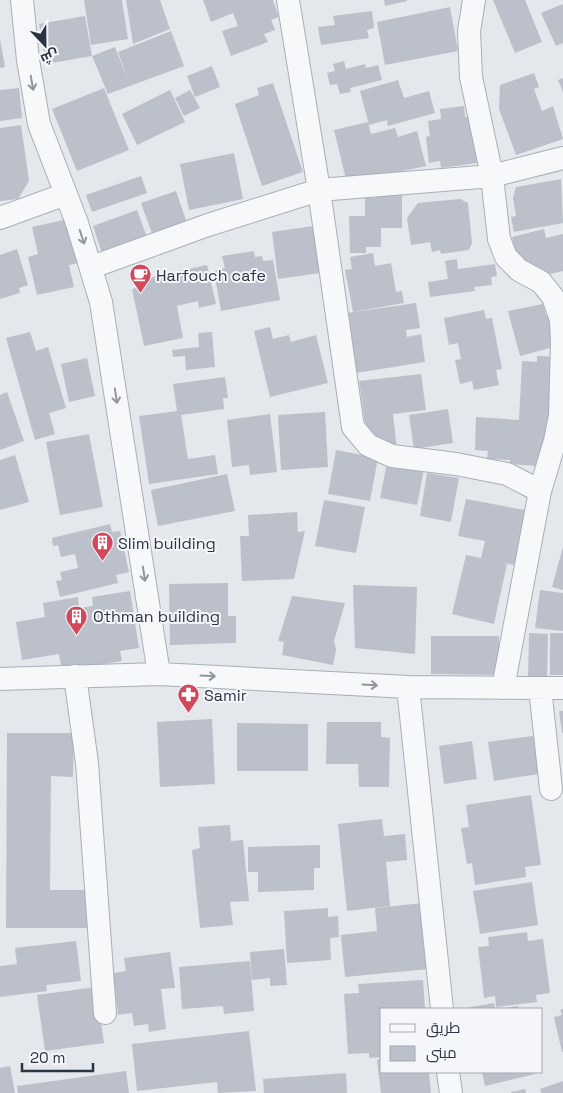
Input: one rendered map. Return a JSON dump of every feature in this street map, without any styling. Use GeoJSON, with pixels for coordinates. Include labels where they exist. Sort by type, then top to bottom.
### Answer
{"type":"FeatureCollection","features":[{"type":"Feature","properties":{"kind":"street"},"geometry":{"type":"LineString","coordinates":[[22,0],[28,60],[39,124],[92,268],[101,302],[159,674]]}},
{"type":"Feature","properties":{"kind":"street"},"geometry":{"type":"LineString","coordinates":[[288,0],[319,190],[353,427],[368,445],[392,456],[456,464],[507,474],[540,491]]}},
{"type":"Feature","properties":{"kind":"street"},"geometry":{"type":"LineString","coordinates":[[474,0],[469,30],[471,77],[492,176],[496,220],[506,257],[519,270],[541,282],[553,297],[562,320],[560,416],[555,441],[540,491],[503,688]]}},
{"type":"Feature","properties":{"kind":"street"},"geometry":{"type":"LineString","coordinates":[[92,268],[208,225],[319,190],[492,176],[563,158]]}},
{"type":"Feature","properties":{"kind":"street"},"geometry":{"type":"LineString","coordinates":[[0,218],[66,194]]}},
{"type":"Feature","properties":{"kind":"street"},"geometry":{"type":"LineString","coordinates":[[0,679],[159,674],[408,687],[563,688]]}},
{"type":"Feature","properties":{"kind":"street"},"geometry":{"type":"LineString","coordinates":[[75,676],[87,763],[105,1013]]}},
{"type":"Feature","properties":{"kind":"street"},"geometry":{"type":"LineString","coordinates":[[408,687],[442,1008]]}},
{"type":"Feature","properties":{"kind":"street"},"geometry":{"type":"LineString","coordinates":[[540,688],[552,790]]}},
{"type":"Feature","properties":{"kind":"street"},"geometry":{"type":"LineString","coordinates":[[448,1073],[451,1093]]}},
{"type":"Feature","properties":{"kind":"building"},"geometry":{"type":"Polygon","coordinates":[[[84,0],[122,0],[128,39],[91,45],[84,0]]]}},
{"type":"Feature","properties":{"kind":"building"},"geometry":{"type":"Polygon","coordinates":[[[126,0],[160,0],[170,29],[133,44],[126,0]]]}},
{"type":"Feature","properties":{"kind":"building"},"geometry":{"type":"Polygon","coordinates":[[[203,0],[273,0],[279,17],[271,20],[275,30],[264,34],[268,42],[231,56],[222,31],[238,26],[233,13],[211,22],[203,0]]]}},
{"type":"Feature","properties":{"kind":"building"},"geometry":{"type":"Polygon","coordinates":[[[384,0],[407,0],[407,1],[385,6],[384,0]]]}},
{"type":"Feature","properties":{"kind":"building"},"geometry":{"type":"Polygon","coordinates":[[[493,0],[525,0],[542,42],[515,53],[493,0]]]}},
{"type":"Feature","properties":{"kind":"building"},"geometry":{"type":"Polygon","coordinates":[[[563,4],[563,43],[556,46],[541,13],[563,4]]]}},
{"type":"Feature","properties":{"kind":"building"},"geometry":{"type":"Polygon","coordinates":[[[450,7],[458,51],[385,65],[377,22],[450,7]]]}},
{"type":"Feature","properties":{"kind":"building"},"geometry":{"type":"Polygon","coordinates":[[[372,11],[374,28],[367,30],[369,38],[321,45],[318,27],[335,25],[333,16],[372,11]]]}},
{"type":"Feature","properties":{"kind":"building"},"geometry":{"type":"Polygon","coordinates":[[[85,16],[92,56],[46,64],[39,24],[85,16]]]}},
{"type":"Feature","properties":{"kind":"building"},"geometry":{"type":"Polygon","coordinates":[[[171,31],[184,66],[108,94],[92,56],[115,47],[129,83],[118,52],[171,31]]]}},
{"type":"Feature","properties":{"kind":"building"},"geometry":{"type":"Polygon","coordinates":[[[0,39],[5,67],[0,68],[0,39]]]}},
{"type":"Feature","properties":{"kind":"building"},"geometry":{"type":"Polygon","coordinates":[[[344,61],[346,69],[365,64],[366,68],[378,65],[382,80],[350,88],[351,92],[340,94],[337,84],[330,85],[327,73],[335,71],[333,64],[344,61]]]}},
{"type":"Feature","properties":{"kind":"building"},"geometry":{"type":"Polygon","coordinates":[[[212,66],[220,87],[195,97],[187,76],[212,66]]]}},
{"type":"Feature","properties":{"kind":"building"},"geometry":{"type":"Polygon","coordinates":[[[534,73],[539,87],[534,89],[542,111],[553,106],[563,139],[516,155],[499,109],[500,85],[534,73]]]}},
{"type":"Feature","properties":{"kind":"building"},"geometry":{"type":"Polygon","coordinates":[[[563,78],[563,92],[558,80],[563,78]]]}},
{"type":"Feature","properties":{"kind":"building"},"geometry":{"type":"Polygon","coordinates":[[[398,80],[404,98],[429,91],[435,113],[388,126],[387,120],[369,125],[360,91],[398,80]]]}},
{"type":"Feature","properties":{"kind":"building"},"geometry":{"type":"Polygon","coordinates":[[[273,83],[303,172],[262,186],[235,104],[259,95],[257,88],[273,83]]]}},
{"type":"Feature","properties":{"kind":"building"},"geometry":{"type":"Polygon","coordinates":[[[19,88],[22,118],[0,121],[0,90],[19,88]]]}},
{"type":"Feature","properties":{"kind":"building"},"geometry":{"type":"Polygon","coordinates":[[[104,88],[129,150],[77,171],[52,109],[104,88]]]}},
{"type":"Feature","properties":{"kind":"building"},"geometry":{"type":"Polygon","coordinates":[[[170,90],[185,122],[137,145],[122,114],[170,90]]]}},
{"type":"Feature","properties":{"kind":"building"},"geometry":{"type":"Polygon","coordinates":[[[190,90],[200,108],[184,116],[175,98],[190,90]]]}},
{"type":"Feature","properties":{"kind":"building"},"geometry":{"type":"Polygon","coordinates":[[[464,106],[465,117],[471,117],[477,163],[441,168],[440,161],[429,163],[426,137],[430,136],[428,121],[441,119],[440,109],[464,106]]]}},
{"type":"Feature","properties":{"kind":"building"},"geometry":{"type":"Polygon","coordinates":[[[368,122],[371,134],[395,128],[398,137],[417,131],[426,166],[347,183],[334,130],[368,122]]]}},
{"type":"Feature","properties":{"kind":"building"},"geometry":{"type":"Polygon","coordinates":[[[21,125],[29,181],[18,199],[0,201],[0,128],[21,125]]]}},
{"type":"Feature","properties":{"kind":"building"},"geometry":{"type":"Polygon","coordinates":[[[234,153],[243,199],[189,210],[180,164],[234,153]]]}},
{"type":"Feature","properties":{"kind":"building"},"geometry":{"type":"Polygon","coordinates":[[[141,176],[147,193],[92,212],[86,195],[141,176]]]}},
{"type":"Feature","properties":{"kind":"building"},"geometry":{"type":"Polygon","coordinates":[[[561,179],[563,223],[514,232],[511,217],[516,216],[513,198],[516,187],[561,179]]]}},
{"type":"Feature","properties":{"kind":"building"},"geometry":{"type":"Polygon","coordinates":[[[376,190],[402,190],[402,228],[381,228],[381,247],[366,247],[366,253],[350,253],[349,216],[365,216],[365,198],[376,198],[376,190]]]}},
{"type":"Feature","properties":{"kind":"building"},"geometry":{"type":"Polygon","coordinates":[[[176,191],[188,226],[154,239],[141,203],[176,191]]]}},
{"type":"Feature","properties":{"kind":"building"},"geometry":{"type":"Polygon","coordinates":[[[460,199],[468,203],[472,243],[469,250],[441,254],[440,250],[432,252],[430,242],[411,245],[407,218],[418,203],[460,199]]]}},
{"type":"Feature","properties":{"kind":"building"},"geometry":{"type":"Polygon","coordinates":[[[137,210],[148,240],[103,256],[93,226],[137,210]]]}},
{"type":"Feature","properties":{"kind":"building"},"geometry":{"type":"Polygon","coordinates":[[[68,219],[78,263],[69,265],[74,287],[37,295],[28,257],[38,254],[32,227],[68,219]]]}},
{"type":"Feature","properties":{"kind":"building"},"geometry":{"type":"Polygon","coordinates":[[[320,225],[327,272],[278,279],[272,232],[320,225]]]}},
{"type":"Feature","properties":{"kind":"building"},"geometry":{"type":"Polygon","coordinates":[[[544,229],[546,238],[563,234],[563,271],[541,276],[518,265],[512,237],[544,229]]]}},
{"type":"Feature","properties":{"kind":"building"},"geometry":{"type":"Polygon","coordinates":[[[17,249],[28,285],[19,288],[20,293],[0,299],[0,255],[17,249]]]}},
{"type":"Feature","properties":{"kind":"building"},"geometry":{"type":"Polygon","coordinates":[[[254,251],[255,257],[262,256],[263,261],[273,260],[280,300],[221,311],[214,271],[225,268],[222,256],[254,251]]]}},
{"type":"Feature","properties":{"kind":"building"},"geometry":{"type":"Polygon","coordinates":[[[373,253],[375,266],[391,263],[396,292],[402,291],[404,303],[353,312],[345,270],[352,269],[350,257],[373,253]]]}},
{"type":"Feature","properties":{"kind":"building"},"geometry":{"type":"Polygon","coordinates":[[[457,259],[458,269],[495,264],[497,276],[491,277],[492,285],[474,287],[475,291],[430,297],[428,282],[448,279],[445,261],[457,259]]]}},
{"type":"Feature","properties":{"kind":"building"},"geometry":{"type":"Polygon","coordinates":[[[207,265],[216,304],[199,308],[198,301],[177,306],[183,338],[144,346],[132,289],[140,287],[139,280],[207,265]]]}},
{"type":"Feature","properties":{"kind":"building"},"geometry":{"type":"Polygon","coordinates":[[[416,303],[420,328],[406,330],[407,337],[421,334],[425,362],[356,373],[347,313],[416,303]]]}},
{"type":"Feature","properties":{"kind":"building"},"geometry":{"type":"Polygon","coordinates":[[[543,304],[546,316],[553,314],[561,345],[520,356],[508,311],[543,304]]]}},
{"type":"Feature","properties":{"kind":"building"},"geometry":{"type":"Polygon","coordinates":[[[484,310],[486,319],[492,318],[502,369],[496,370],[499,385],[474,390],[472,381],[460,384],[455,360],[461,359],[458,343],[449,345],[444,318],[484,310]]]}},
{"type":"Feature","properties":{"kind":"building"},"geometry":{"type":"Polygon","coordinates":[[[270,327],[273,339],[289,335],[291,342],[316,335],[328,383],[270,397],[254,331],[270,327]]]}},
{"type":"Feature","properties":{"kind":"building"},"geometry":{"type":"Polygon","coordinates":[[[30,332],[36,351],[48,347],[66,408],[49,413],[55,434],[35,440],[6,338],[30,332]]]}},
{"type":"Feature","properties":{"kind":"building"},"geometry":{"type":"Polygon","coordinates":[[[212,332],[215,367],[186,370],[185,356],[173,357],[172,350],[199,347],[198,333],[212,332]]]}},
{"type":"Feature","properties":{"kind":"building"},"geometry":{"type":"Polygon","coordinates":[[[537,356],[558,357],[553,447],[536,466],[510,464],[510,460],[487,459],[488,451],[475,450],[476,417],[519,420],[522,361],[537,362],[537,356]]]}},
{"type":"Feature","properties":{"kind":"building"},"geometry":{"type":"Polygon","coordinates":[[[87,358],[95,396],[69,402],[61,364],[87,358]]]}},
{"type":"Feature","properties":{"kind":"building"},"geometry":{"type":"Polygon","coordinates":[[[421,374],[426,410],[393,414],[397,450],[366,431],[359,381],[421,374]]]}},
{"type":"Feature","properties":{"kind":"building"},"geometry":{"type":"Polygon","coordinates":[[[225,377],[228,398],[223,398],[224,409],[181,415],[188,459],[215,455],[218,474],[149,484],[139,416],[177,411],[173,384],[225,377]]]}},
{"type":"Feature","properties":{"kind":"building"},"geometry":{"type":"Polygon","coordinates":[[[7,392],[24,441],[0,450],[0,395],[7,392]]]}},
{"type":"Feature","properties":{"kind":"building"},"geometry":{"type":"Polygon","coordinates":[[[448,409],[453,443],[414,449],[409,415],[448,409]]]}},
{"type":"Feature","properties":{"kind":"building"},"geometry":{"type":"Polygon","coordinates":[[[325,412],[328,467],[281,470],[278,415],[325,412]]]}},
{"type":"Feature","properties":{"kind":"building"},"geometry":{"type":"Polygon","coordinates":[[[270,414],[277,472],[250,475],[249,465],[232,467],[227,420],[270,414]]]}},
{"type":"Feature","properties":{"kind":"building"},"geometry":{"type":"Polygon","coordinates":[[[89,434],[103,507],[60,515],[46,442],[89,434]]]}},
{"type":"Feature","properties":{"kind":"building"},"geometry":{"type":"Polygon","coordinates":[[[336,450],[378,458],[370,501],[328,494],[336,450]]]}},
{"type":"Feature","properties":{"kind":"building"},"geometry":{"type":"Polygon","coordinates":[[[15,455],[29,502],[0,510],[0,460],[15,455]]]}},
{"type":"Feature","properties":{"kind":"building"},"geometry":{"type":"Polygon","coordinates":[[[387,463],[424,469],[417,505],[380,498],[387,463]]]}},
{"type":"Feature","properties":{"kind":"building"},"geometry":{"type":"Polygon","coordinates":[[[427,473],[459,478],[451,522],[420,516],[427,473]]]}},
{"type":"Feature","properties":{"kind":"building"},"geometry":{"type":"Polygon","coordinates":[[[227,474],[235,511],[158,526],[151,490],[227,474]]]}},
{"type":"Feature","properties":{"kind":"building"},"geometry":{"type":"Polygon","coordinates":[[[466,499],[530,511],[519,566],[499,562],[507,564],[494,624],[452,614],[466,555],[481,558],[485,541],[458,536],[466,499]]]}},
{"type":"Feature","properties":{"kind":"building"},"geometry":{"type":"Polygon","coordinates":[[[324,500],[365,507],[356,553],[315,546],[324,500]]]}},
{"type":"Feature","properties":{"kind":"building"},"geometry":{"type":"Polygon","coordinates":[[[297,512],[298,532],[305,531],[294,579],[242,581],[240,536],[249,536],[248,515],[297,512]]]}},
{"type":"Feature","properties":{"kind":"building","name":"Slim building"},"geometry":{"type":"Polygon","coordinates":[[[110,524],[112,532],[120,531],[129,572],[116,575],[118,583],[60,597],[56,581],[62,580],[60,572],[78,568],[75,554],[61,557],[58,545],[53,546],[52,538],[110,524]]]}},
{"type":"Feature","properties":{"kind":"building"},"geometry":{"type":"Polygon","coordinates":[[[563,547],[563,590],[552,587],[563,547]]]}},
{"type":"Feature","properties":{"kind":"building"},"geometry":{"type":"Polygon","coordinates":[[[228,583],[228,616],[236,616],[236,643],[170,645],[169,584],[228,583]]]}},
{"type":"Feature","properties":{"kind":"building"},"geometry":{"type":"Polygon","coordinates":[[[353,585],[417,587],[415,654],[355,648],[353,585]]]}},
{"type":"Feature","properties":{"kind":"building"},"geometry":{"type":"Polygon","coordinates":[[[540,590],[563,593],[563,631],[535,628],[540,590]]]}},
{"type":"Feature","properties":{"kind":"building","name":"Othman building"},"geometry":{"type":"Polygon","coordinates":[[[130,591],[139,648],[120,651],[122,661],[62,671],[59,654],[22,660],[16,622],[45,617],[43,603],[78,597],[79,608],[93,606],[92,597],[130,591]]]}},
{"type":"Feature","properties":{"kind":"building"},"geometry":{"type":"Polygon","coordinates":[[[292,596],[345,603],[334,641],[336,650],[333,665],[282,655],[284,642],[278,641],[292,596]]]}},
{"type":"Feature","properties":{"kind":"building"},"geometry":{"type":"Polygon","coordinates":[[[529,633],[548,634],[547,680],[528,680],[529,633]]]}},
{"type":"Feature","properties":{"kind":"building"},"geometry":{"type":"Polygon","coordinates":[[[550,633],[563,633],[563,675],[550,675],[550,633]]]}},
{"type":"Feature","properties":{"kind":"building"},"geometry":{"type":"Polygon","coordinates":[[[431,636],[499,636],[499,675],[431,674],[431,636]]]}},
{"type":"Feature","properties":{"kind":"building"},"geometry":{"type":"Polygon","coordinates":[[[559,711],[563,711],[563,733],[562,733],[559,711]]]}},
{"type":"Feature","properties":{"kind":"building"},"geometry":{"type":"Polygon","coordinates":[[[212,719],[215,784],[160,787],[157,722],[212,719]]]}},
{"type":"Feature","properties":{"kind":"building"},"geometry":{"type":"Polygon","coordinates":[[[327,722],[381,722],[381,737],[390,738],[389,787],[359,787],[358,764],[326,764],[327,722]]]}},
{"type":"Feature","properties":{"kind":"building"},"geometry":{"type":"Polygon","coordinates":[[[237,723],[308,724],[308,771],[237,771],[237,723]]]}},
{"type":"Feature","properties":{"kind":"building"},"geometry":{"type":"Polygon","coordinates":[[[7,733],[74,733],[73,777],[51,776],[50,890],[89,890],[89,928],[6,928],[7,733]]]}},
{"type":"Feature","properties":{"kind":"building"},"geometry":{"type":"Polygon","coordinates":[[[533,736],[539,774],[494,781],[488,742],[533,736]]]}},
{"type":"Feature","properties":{"kind":"building"},"geometry":{"type":"Polygon","coordinates":[[[472,741],[477,779],[444,784],[439,746],[472,741]]]}},
{"type":"Feature","properties":{"kind":"building"},"geometry":{"type":"Polygon","coordinates":[[[531,795],[541,865],[525,867],[526,877],[475,885],[472,863],[467,864],[461,828],[469,827],[466,805],[531,795]]]}},
{"type":"Feature","properties":{"kind":"building"},"geometry":{"type":"Polygon","coordinates":[[[382,819],[384,836],[405,834],[407,860],[386,862],[390,906],[347,911],[338,824],[382,819]]]}},
{"type":"Feature","properties":{"kind":"building"},"geometry":{"type":"Polygon","coordinates":[[[230,825],[231,841],[243,840],[249,901],[230,902],[233,925],[200,928],[192,850],[200,848],[198,827],[230,825]]]}},
{"type":"Feature","properties":{"kind":"building"},"geometry":{"type":"Polygon","coordinates":[[[320,845],[320,868],[314,868],[314,890],[258,892],[258,872],[248,872],[248,847],[320,845]]]}},
{"type":"Feature","properties":{"kind":"building"},"geometry":{"type":"Polygon","coordinates":[[[532,882],[538,925],[480,934],[473,891],[532,882]]]}},
{"type":"Feature","properties":{"kind":"building"},"geometry":{"type":"Polygon","coordinates":[[[423,903],[429,969],[345,977],[341,935],[377,931],[375,908],[423,903]]]}},
{"type":"Feature","properties":{"kind":"building"},"geometry":{"type":"Polygon","coordinates":[[[328,908],[328,917],[338,916],[339,937],[330,938],[331,960],[287,963],[284,911],[328,908]]]}},
{"type":"Feature","properties":{"kind":"building"},"geometry":{"type":"Polygon","coordinates":[[[527,932],[528,941],[543,939],[550,993],[536,995],[537,1002],[496,1007],[495,996],[484,998],[478,947],[489,946],[488,937],[527,932]]]}},
{"type":"Feature","properties":{"kind":"building"},"geometry":{"type":"Polygon","coordinates":[[[76,941],[81,981],[46,985],[47,991],[0,997],[0,966],[17,964],[15,948],[76,941]]]}},
{"type":"Feature","properties":{"kind":"building"},"geometry":{"type":"Polygon","coordinates":[[[284,949],[287,985],[270,986],[270,978],[252,980],[250,952],[284,949]]]}},
{"type":"Feature","properties":{"kind":"building"},"geometry":{"type":"Polygon","coordinates":[[[170,952],[175,988],[161,989],[166,1029],[149,1032],[148,1024],[134,1026],[132,1013],[118,1015],[113,973],[126,971],[124,958],[170,952]]]}},
{"type":"Feature","properties":{"kind":"building"},"geometry":{"type":"Polygon","coordinates":[[[250,961],[254,1011],[224,1014],[223,1006],[182,1009],[179,967],[250,961]]]}},
{"type":"Feature","properties":{"kind":"building"},"geometry":{"type":"Polygon","coordinates":[[[423,980],[425,1008],[380,1008],[380,1057],[369,1058],[369,1053],[348,1054],[344,994],[359,993],[358,984],[423,980]]]}},
{"type":"Feature","properties":{"kind":"building"},"geometry":{"type":"Polygon","coordinates":[[[96,987],[104,1043],[45,1051],[37,995],[96,987]]]}},
{"type":"Feature","properties":{"kind":"building"},"geometry":{"type":"Polygon","coordinates":[[[494,1003],[495,1008],[466,1008],[494,1003]]]}},
{"type":"Feature","properties":{"kind":"building"},"geometry":{"type":"Polygon","coordinates":[[[563,1009],[562,1052],[554,1017],[562,1015],[560,1010],[563,1009]]]}},
{"type":"Feature","properties":{"kind":"building"},"geometry":{"type":"Polygon","coordinates":[[[249,1031],[256,1091],[218,1093],[217,1082],[137,1091],[132,1044],[249,1031]]]}},
{"type":"Feature","properties":{"kind":"building"},"geometry":{"type":"Polygon","coordinates":[[[380,1059],[380,1073],[429,1073],[431,1093],[381,1093],[377,1060],[380,1059]]]}},
{"type":"Feature","properties":{"kind":"building"},"geometry":{"type":"Polygon","coordinates":[[[10,1066],[15,1093],[0,1093],[0,1068],[10,1066]]]}},
{"type":"Feature","properties":{"kind":"building"},"geometry":{"type":"Polygon","coordinates":[[[126,1071],[129,1093],[18,1093],[17,1086],[126,1071]]]}},
{"type":"Feature","properties":{"kind":"building"},"geometry":{"type":"Polygon","coordinates":[[[346,1073],[347,1093],[264,1093],[263,1079],[346,1073]]]}},
{"type":"Feature","properties":{"kind":"building"},"geometry":{"type":"Polygon","coordinates":[[[482,1073],[535,1074],[485,1086],[482,1073]]]}},
{"type":"Feature","properties":{"kind":"building"},"geometry":{"type":"Polygon","coordinates":[[[563,1081],[563,1093],[541,1093],[540,1089],[563,1081]]]}},
{"type":"Feature","properties":{"kind":"building"},"geometry":{"type":"Polygon","coordinates":[[[525,1089],[526,1093],[511,1093],[511,1092],[525,1089]]]}},
{"type":"Feature","properties":{"kind":"place","name":"Harfouch cafe"},"geometry":{"type":"Point","coordinates":[140,294]}},
{"type":"Feature","properties":{"kind":"place","name":"Slim building"},"geometry":{"type":"Point","coordinates":[102,562]}},
{"type":"Feature","properties":{"kind":"place","name":"Othman building"},"geometry":{"type":"Point","coordinates":[77,635]}},
{"type":"Feature","properties":{"kind":"place","name":"Samir"},"geometry":{"type":"Point","coordinates":[188,714]}}]}
